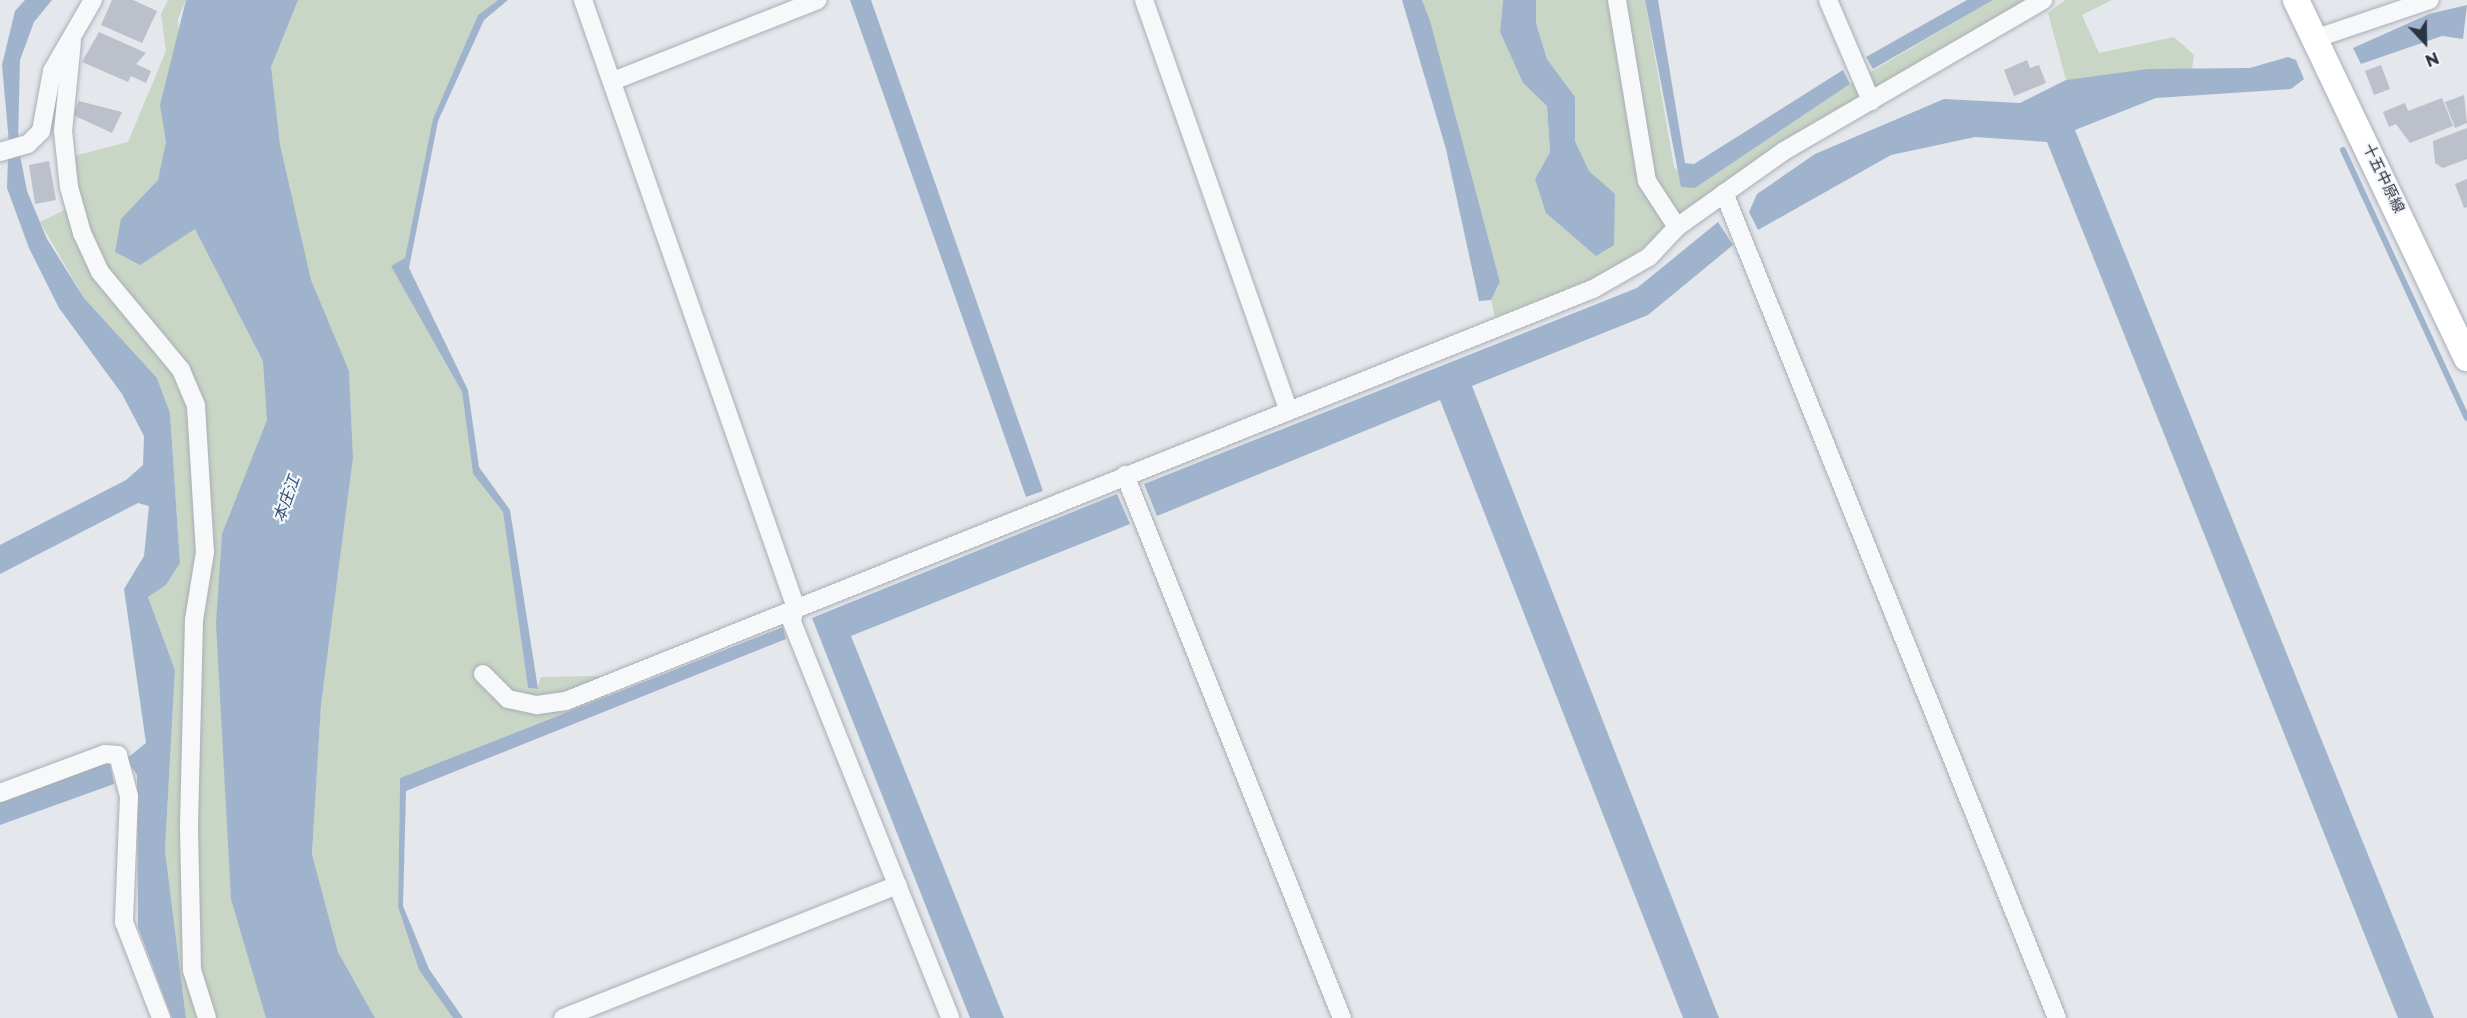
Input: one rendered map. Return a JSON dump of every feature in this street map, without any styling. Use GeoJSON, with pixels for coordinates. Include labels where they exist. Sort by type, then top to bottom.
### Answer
{"type":"FeatureCollection","features":[{"type":"Feature","properties":{"kind":"main road","name":"十五中原線"},"geometry":{"type":"LineString","coordinates":[[2296,0],[2467,358]]}},
{"type":"Feature","properties":{"kind":"street"},"geometry":{"type":"LineString","coordinates":[[1,152],[28,144],[40,131],[52,71],[72,40],[93,0]]}},
{"type":"Feature","properties":{"kind":"street"},"geometry":{"type":"LineString","coordinates":[[583,0],[795,605],[792,622],[950,1018]]}},
{"type":"Feature","properties":{"kind":"street"},"geometry":{"type":"LineString","coordinates":[[613,81],[818,0]]}},
{"type":"Feature","properties":{"kind":"street"},"geometry":{"type":"LineString","coordinates":[[1144,0],[1288,410]]}},
{"type":"Feature","properties":{"kind":"street"},"geometry":{"type":"LineString","coordinates":[[1617,0],[1647,181],[1677,227]]}},
{"type":"Feature","properties":{"kind":"street"},"geometry":{"type":"LineString","coordinates":[[1828,0],[1870,101]]}},
{"type":"Feature","properties":{"kind":"street"},"geometry":{"type":"LineString","coordinates":[[483,675],[508,699],[537,705],[566,701],[779,617],[795,605],[1622,276],[1677,227],[1724,193],[1870,101],[2043,0]]}},
{"type":"Feature","properties":{"kind":"street"},"geometry":{"type":"LineString","coordinates":[[2314,39],[2430,0]]}},
{"type":"Feature","properties":{"kind":"street"},"geometry":{"type":"LineString","coordinates":[[72,40],[63,131],[69,187],[82,233],[100,272],[181,370],[196,406],[205,552],[194,620],[189,828],[192,970],[207,1018]]}},
{"type":"Feature","properties":{"kind":"street"},"geometry":{"type":"LineString","coordinates":[[1724,193],[2056,1018]]}},
{"type":"Feature","properties":{"kind":"street"},"geometry":{"type":"LineString","coordinates":[[1125,475],[1342,1018]]}},
{"type":"Feature","properties":{"kind":"street"},"geometry":{"type":"LineString","coordinates":[[0,793],[105,754],[118,755],[129,796],[124,922],[161,1018]]}},
{"type":"Feature","properties":{"kind":"street"},"geometry":{"type":"LineString","coordinates":[[563,1018],[897,885]]}},
{"type":"Feature","properties":{"kind":"green space"},"geometry":{"type":"Polygon","coordinates":[[[168,0],[186,0],[178,19],[187,204],[282,360],[305,1018],[186,1018],[165,850],[175,670],[148,597],[166,585],[180,563],[170,413],[157,378],[84,298],[40,222],[79,203],[74,156],[128,142],[166,51],[161,14],[168,0]]]}},
{"type":"Feature","properties":{"kind":"green space"},"geometry":{"type":"Polygon","coordinates":[[[270,0],[498,0],[478,15],[434,119],[405,259],[392,266],[462,392],[473,474],[503,512],[528,688],[537,689],[541,677],[598,676],[608,696],[400,778],[398,907],[419,970],[453,1018],[375,1018],[338,952],[312,854],[321,705],[353,458],[349,371],[243,143],[270,0]]]}},
{"type":"Feature","properties":{"kind":"green space"},"geometry":{"type":"Polygon","coordinates":[[[1422,0],[1503,0],[1500,32],[1523,83],[1547,106],[1550,152],[1535,179],[1615,195],[1589,171],[1575,141],[1575,97],[1547,59],[1536,23],[1536,0],[1645,0],[1674,167],[1695,188],[1850,84],[1993,0],[2028,0],[1740,171],[1615,270],[1495,317],[1491,300],[1500,282],[1422,0]]]}},
{"type":"Feature","properties":{"kind":"green space"},"geometry":{"type":"Polygon","coordinates":[[[2065,0],[2112,0],[2082,15],[2099,53],[2174,37],[2194,55],[2192,69],[2066,80],[2048,13],[2065,0]]]}},
{"type":"Feature","properties":{"kind":"water"},"geometry":{"type":"Polygon","coordinates":[[[25,0],[52,0],[34,22],[20,60],[18,143],[9,143],[2,65],[15,11],[25,0]]]}},
{"type":"Feature","properties":{"kind":"water","name":"本庄江"},"geometry":{"type":"Polygon","coordinates":[[[186,0],[298,0],[271,67],[280,145],[311,280],[349,371],[353,458],[321,705],[312,854],[338,952],[375,1018],[266,1018],[231,899],[216,623],[222,534],[267,420],[263,361],[195,229],[140,265],[115,252],[121,219],[158,180],[166,142],[160,105],[186,0]]]}},
{"type":"Feature","properties":{"kind":"water"},"geometry":{"type":"Polygon","coordinates":[[[498,0],[508,0],[484,20],[438,121],[409,268],[468,390],[479,467],[510,510],[538,689],[528,688],[503,512],[473,474],[462,392],[391,266],[405,258],[433,119],[478,15],[498,0]]]}},
{"type":"Feature","properties":{"kind":"water"},"geometry":{"type":"Polygon","coordinates":[[[850,0],[871,0],[1043,491],[1026,497],[850,0]]]}},
{"type":"Feature","properties":{"kind":"water"},"geometry":{"type":"Polygon","coordinates":[[[1402,0],[1422,0],[1430,21],[1500,282],[1491,300],[1479,301],[1446,149],[1402,0]]]}},
{"type":"Feature","properties":{"kind":"water"},"geometry":{"type":"Polygon","coordinates":[[[1503,0],[1536,0],[1536,23],[1547,59],[1575,97],[1575,141],[1589,171],[1615,194],[1614,245],[1596,256],[1546,213],[1535,179],[1550,152],[1547,106],[1523,83],[1500,32],[1503,0]]]}},
{"type":"Feature","properties":{"kind":"water"},"geometry":{"type":"Polygon","coordinates":[[[1645,0],[1658,0],[1685,163],[1694,164],[1843,70],[1850,84],[1695,188],[1681,187],[1645,0]]]}},
{"type":"Feature","properties":{"kind":"water"},"geometry":{"type":"Polygon","coordinates":[[[1967,0],[1993,0],[1873,69],[1866,57],[1967,0]]]}},
{"type":"Feature","properties":{"kind":"water"},"geometry":{"type":"Polygon","coordinates":[[[2467,5],[2463,39],[2442,36],[2361,64],[2353,48],[2429,14],[2467,5]]]}},
{"type":"Feature","properties":{"kind":"water"},"geometry":{"type":"Polygon","coordinates":[[[2288,57],[2296,60],[2304,79],[2291,89],[2156,98],[2075,130],[2434,1018],[2398,1018],[2047,142],[1975,137],[1891,155],[1758,230],[1749,212],[1757,194],[1815,154],[1944,99],[2020,103],[2066,80],[2148,69],[2250,68],[2288,57]]]}},
{"type":"Feature","properties":{"kind":"water"},"geometry":{"type":"Polygon","coordinates":[[[20,155],[27,191],[47,239],[84,298],[157,378],[170,413],[180,563],[166,585],[148,597],[175,670],[165,850],[186,1018],[172,1018],[138,927],[137,775],[126,759],[146,743],[124,589],[144,556],[149,506],[138,503],[0,574],[0,545],[126,480],[143,465],[144,436],[122,394],[59,308],[29,248],[7,188],[8,158],[20,155]]]}},
{"type":"Feature","properties":{"kind":"water"},"geometry":{"type":"Polygon","coordinates":[[[1718,222],[1733,245],[1648,315],[1472,386],[1719,1018],[1683,1018],[1440,400],[1157,516],[1144,484],[1637,288],[1718,222]]]}},
{"type":"Feature","properties":{"kind":"water"},"geometry":{"type":"Polygon","coordinates":[[[1117,494],[1130,524],[851,636],[1004,1018],[970,1018],[812,618],[1117,494]]]}},
{"type":"Feature","properties":{"kind":"water"},"geometry":{"type":"Polygon","coordinates":[[[783,627],[786,639],[406,791],[403,906],[429,969],[463,1018],[453,1018],[419,970],[398,907],[400,778],[783,627]]]}},
{"type":"Feature","properties":{"kind":"water"},"geometry":{"type":"Polygon","coordinates":[[[109,760],[114,784],[0,825],[0,800],[109,760]]]}},
{"type":"Feature","properties":{"kind":"building"},"geometry":{"type":"Polygon","coordinates":[[[112,0],[133,0],[157,11],[142,43],[101,25],[112,0]]]}},
{"type":"Feature","properties":{"kind":"building"},"geometry":{"type":"Polygon","coordinates":[[[99,32],[146,53],[136,64],[151,71],[146,83],[131,76],[128,82],[82,62],[99,32]]]}},
{"type":"Feature","properties":{"kind":"building"},"geometry":{"type":"Polygon","coordinates":[[[2027,60],[2030,68],[2039,65],[2046,83],[2014,96],[2004,70],[2027,60]]]}},
{"type":"Feature","properties":{"kind":"building"},"geometry":{"type":"Polygon","coordinates":[[[2381,65],[2390,89],[2374,95],[2365,71],[2381,65]]]}},
{"type":"Feature","properties":{"kind":"building"},"geometry":{"type":"Polygon","coordinates":[[[2464,95],[2467,123],[2455,128],[2445,102],[2464,95]]]}},
{"type":"Feature","properties":{"kind":"building"},"geometry":{"type":"Polygon","coordinates":[[[2442,98],[2453,126],[2410,143],[2396,124],[2389,127],[2383,112],[2405,103],[2408,111],[2442,98]]]}},
{"type":"Feature","properties":{"kind":"building"},"geometry":{"type":"Polygon","coordinates":[[[79,101],[122,112],[112,133],[73,115],[79,101]]]}},
{"type":"Feature","properties":{"kind":"building"},"geometry":{"type":"Polygon","coordinates":[[[2467,128],[2467,159],[2443,168],[2435,163],[2433,141],[2467,128]]]}},
{"type":"Feature","properties":{"kind":"building"},"geometry":{"type":"Polygon","coordinates":[[[49,161],[56,200],[35,204],[29,165],[49,161]]]}},
{"type":"Feature","properties":{"kind":"building"},"geometry":{"type":"Polygon","coordinates":[[[2467,179],[2467,207],[2464,208],[2455,184],[2467,179]]]}},
{"type":"Feature","properties":{"kind":"waterway"},"geometry":{"type":"LineString","coordinates":[[2343,150],[2467,418]]}}]}
